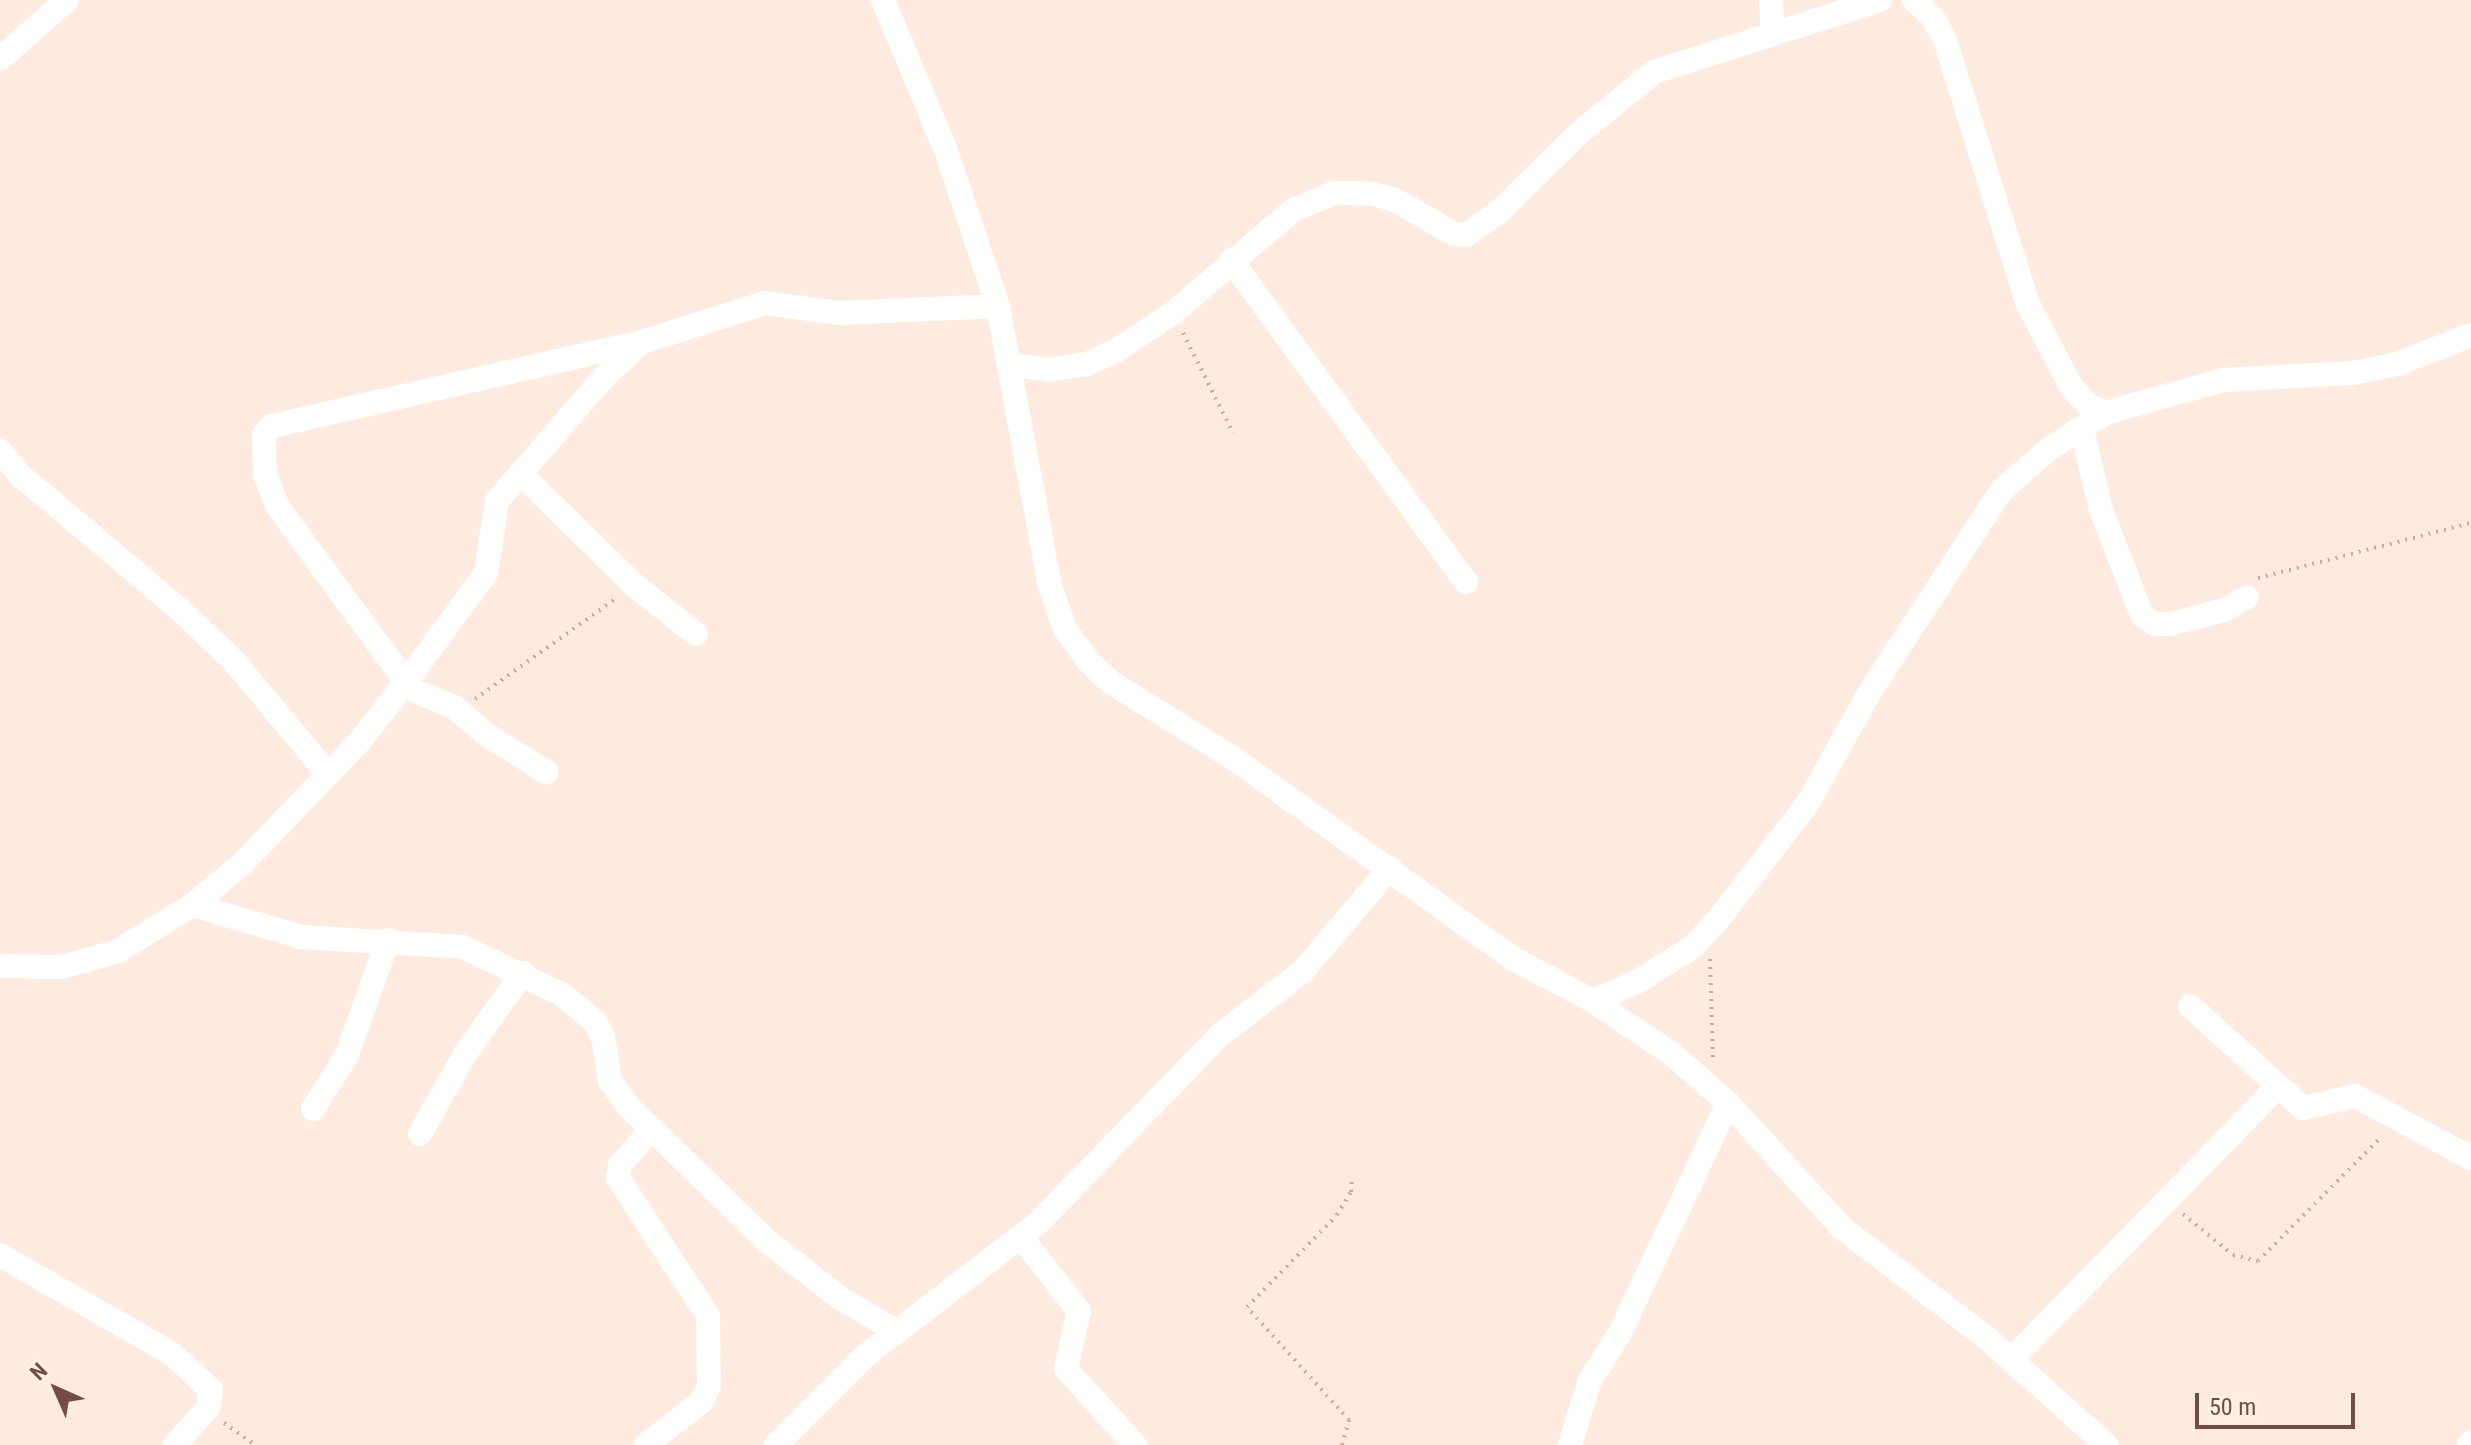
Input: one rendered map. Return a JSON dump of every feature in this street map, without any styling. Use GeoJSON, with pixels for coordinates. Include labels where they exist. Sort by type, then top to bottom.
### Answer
{"type":"FeatureCollection","features":[{"type":"Feature","properties":{"kind":"street"},"geometry":{"type":"LineString","coordinates":[[0,59],[67,0]]}},
{"type":"Feature","properties":{"kind":"street"},"geometry":{"type":"LineString","coordinates":[[883,0],[945,148],[998,306],[1050,586],[1065,629],[1088,661],[1112,683],[1233,758],[1512,958],[1593,1001],[1721,1096],[1842,1228],[2012,1359],[2106,1445]]}},
{"type":"Feature","properties":{"kind":"street"},"geometry":{"type":"LineString","coordinates":[[1771,0],[1773,33]]}},
{"type":"Feature","properties":{"kind":"street"},"geometry":{"type":"LineString","coordinates":[[1009,364],[1049,370],[1087,364],[1145,335],[1293,210],[1334,193],[1395,200],[1454,234],[1466,235],[1484,225],[1579,133],[1654,72],[1880,0]]}},
{"type":"Feature","properties":{"kind":"street"},"geometry":{"type":"LineString","coordinates":[[1914,0],[1933,18],[1945,40],[2027,302],[2072,388],[2105,413]]}},
{"type":"Feature","properties":{"kind":"street"},"geometry":{"type":"LineString","coordinates":[[1231,260],[1466,582]]}},
{"type":"Feature","properties":{"kind":"street"},"geometry":{"type":"LineString","coordinates":[[546,772],[454,707],[404,684],[278,507],[265,475],[264,435],[288,420],[642,342],[765,303],[840,313],[998,306]]}},
{"type":"Feature","properties":{"kind":"street"},"geometry":{"type":"LineString","coordinates":[[1593,1001],[1639,981],[1694,946],[1721,916],[1808,803],[1871,690],[2001,491],[2018,473],[2105,413],[2223,380],[2353,373],[2397,364],[2471,335]]}},
{"type":"Feature","properties":{"kind":"street"},"geometry":{"type":"LineString","coordinates":[[0,966],[61,967],[94,959],[193,905],[328,774],[404,684],[486,573],[494,509],[520,473],[604,377],[642,342]]}},
{"type":"Feature","properties":{"kind":"street"},"geometry":{"type":"LineString","coordinates":[[2082,429],[2101,510],[2142,615],[2155,624],[2170,624],[2224,610],[2247,597]]}},
{"type":"Feature","properties":{"kind":"street"},"geometry":{"type":"LineString","coordinates":[[0,451],[20,475],[178,608],[233,660],[328,774]]}},
{"type":"Feature","properties":{"kind":"street"},"geometry":{"type":"LineString","coordinates":[[520,473],[634,585],[696,634]]}},
{"type":"Feature","properties":{"kind":"street"},"geometry":{"type":"LineString","coordinates":[[776,1445],[788,1428],[896,1331],[1022,1238],[1220,1035],[1303,971],[1390,868]]}},
{"type":"Feature","properties":{"kind":"street"},"geometry":{"type":"LineString","coordinates":[[193,905],[301,937],[463,947],[523,973],[582,1007],[603,1037],[610,1081],[652,1129],[768,1242],[840,1298],[896,1331]]}},
{"type":"Feature","properties":{"kind":"street"},"geometry":{"type":"LineString","coordinates":[[313,1109],[352,1044],[388,940]]}},
{"type":"Feature","properties":{"kind":"street"},"geometry":{"type":"LineString","coordinates":[[420,1134],[465,1054],[523,973]]}},
{"type":"Feature","properties":{"kind":"street"},"geometry":{"type":"LineString","coordinates":[[2190,1006],[2303,1108],[2355,1096],[2471,1158]]}},
{"type":"Feature","properties":{"kind":"street"},"geometry":{"type":"LineString","coordinates":[[2012,1359],[2165,1198],[2278,1086]]}},
{"type":"Feature","properties":{"kind":"street"},"geometry":{"type":"LineString","coordinates":[[1570,1445],[1590,1380],[1619,1335],[1721,1096]]}},
{"type":"Feature","properties":{"kind":"street"},"geometry":{"type":"LineString","coordinates":[[646,1445],[694,1409],[709,1386],[708,1316],[618,1178],[620,1165],[652,1129]]}},
{"type":"Feature","properties":{"kind":"street"},"geometry":{"type":"LineString","coordinates":[[1022,1238],[1079,1311],[1066,1369],[1135,1445]]}},
{"type":"Feature","properties":{"kind":"street"},"geometry":{"type":"LineString","coordinates":[[0,1255],[172,1354],[211,1390],[213,1400],[206,1411],[175,1445]]}},
{"type":"Feature","properties":{"kind":"path"},"geometry":{"type":"LineString","coordinates":[[1173,313],[1233,433]]}},
{"type":"Feature","properties":{"kind":"path"},"geometry":{"type":"LineString","coordinates":[[2247,597],[2263,575],[2471,523]]}},
{"type":"Feature","properties":{"kind":"path"},"geometry":{"type":"LineString","coordinates":[[454,707],[475,699],[634,585]]}},
{"type":"Feature","properties":{"kind":"path"},"geometry":{"type":"LineString","coordinates":[[1721,916],[1710,958],[1708,1002],[1721,1096]]}},
{"type":"Feature","properties":{"kind":"path"},"geometry":{"type":"LineString","coordinates":[[2165,1198],[2233,1255],[2258,1261],[2397,1119]]}},
{"type":"Feature","properties":{"kind":"path"},"geometry":{"type":"LineString","coordinates":[[1342,1445],[1349,1420],[1247,1307],[1337,1215],[1351,1192],[1352,1179]]}},
{"type":"Feature","properties":{"kind":"path"},"geometry":{"type":"LineString","coordinates":[[206,1411],[256,1445]]}}]}
